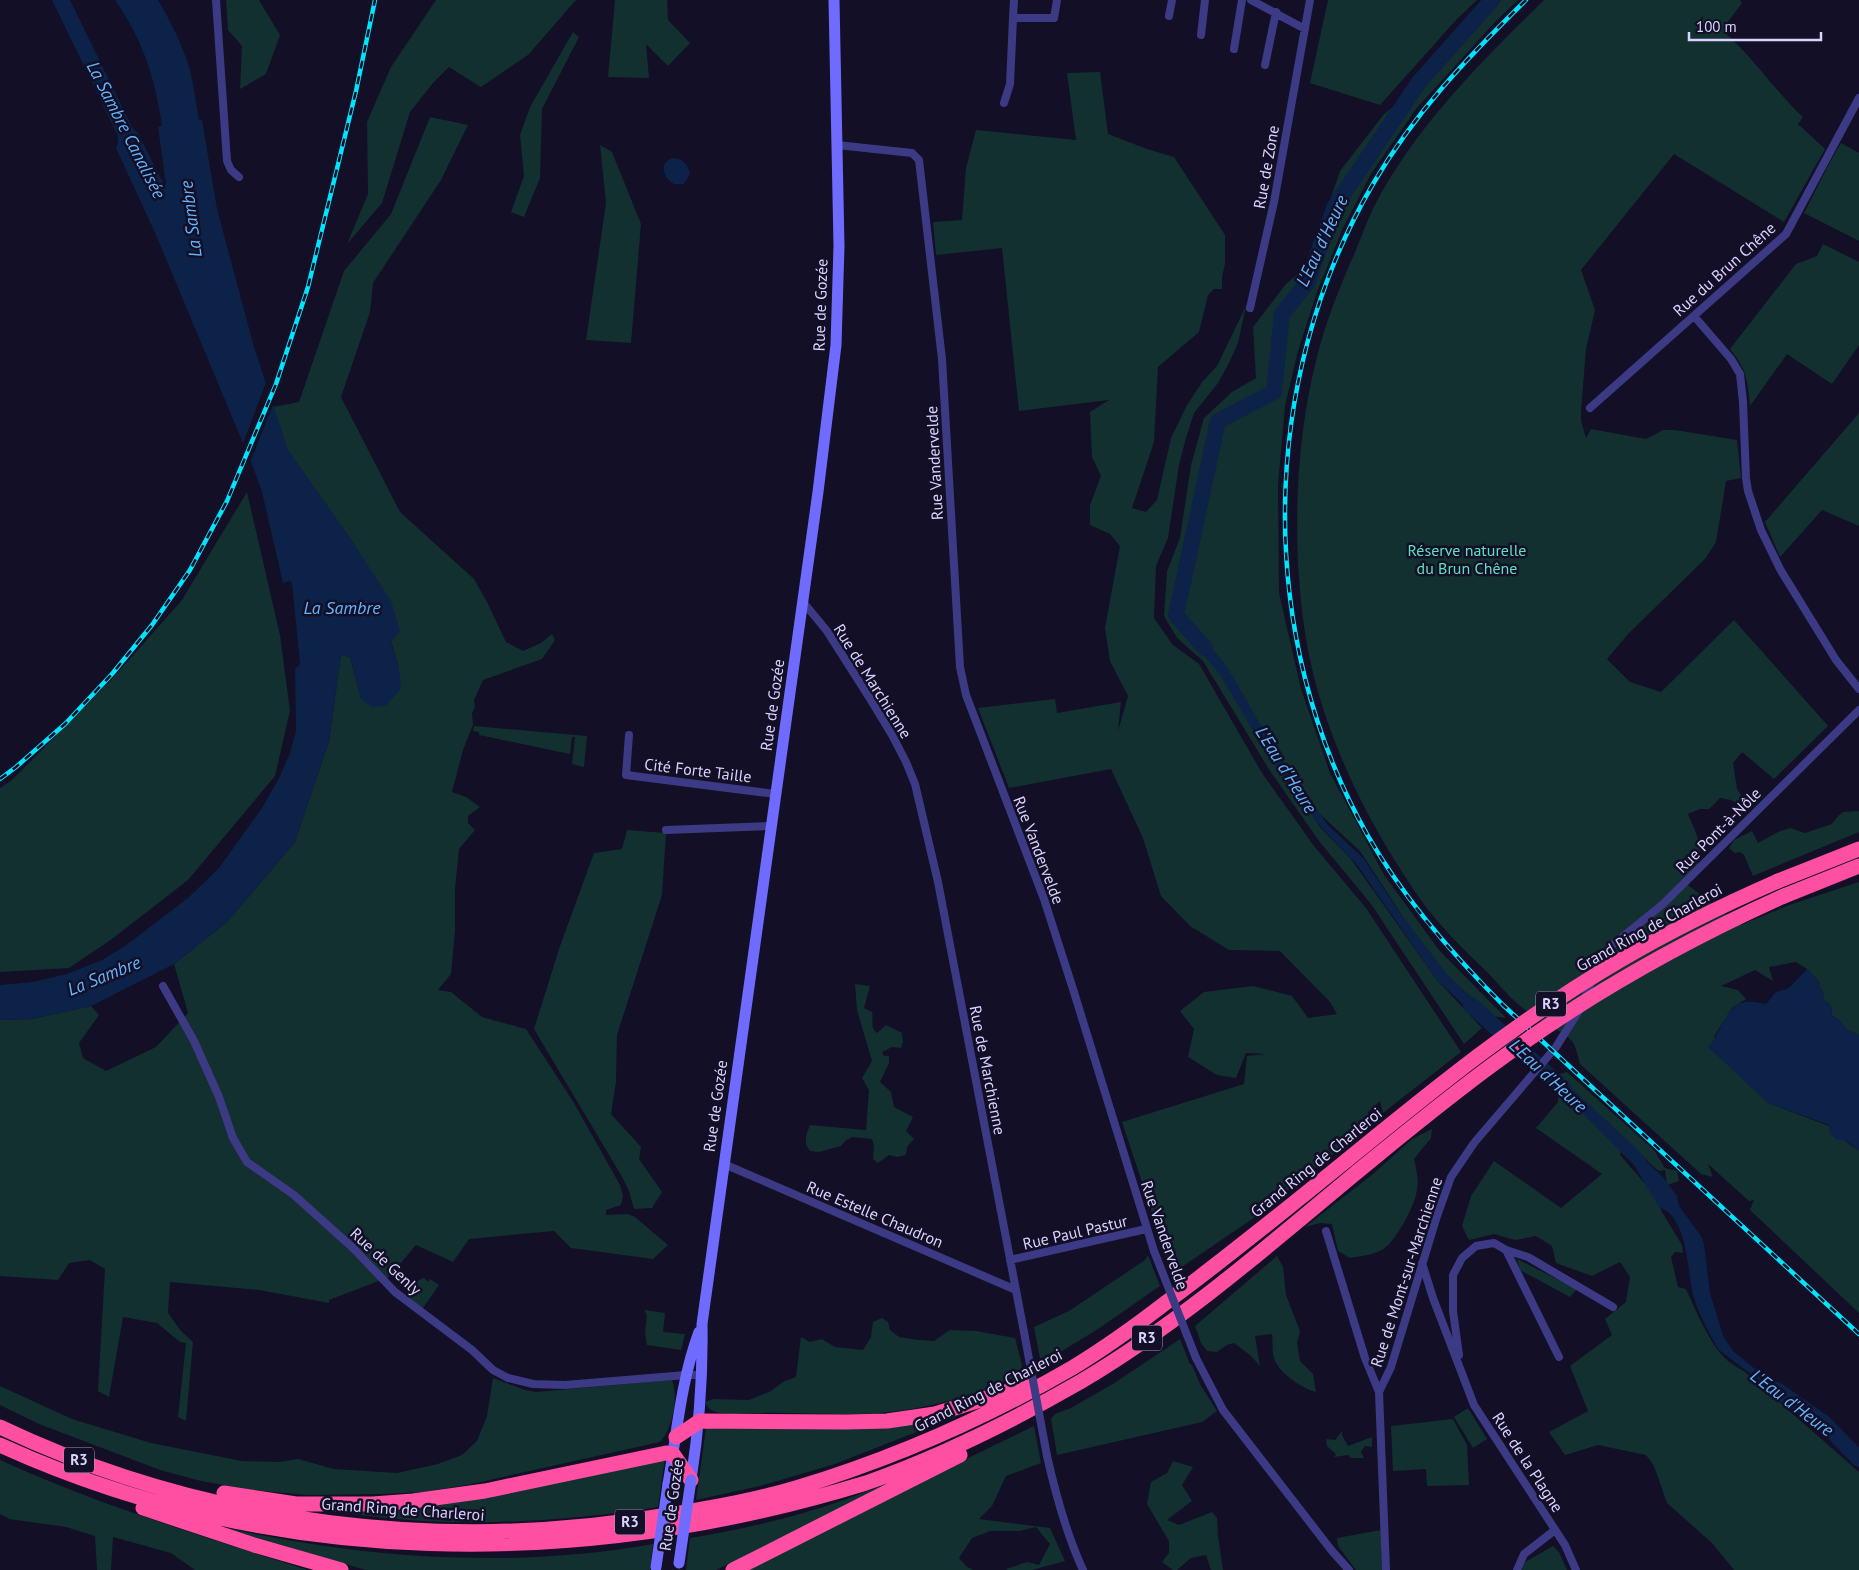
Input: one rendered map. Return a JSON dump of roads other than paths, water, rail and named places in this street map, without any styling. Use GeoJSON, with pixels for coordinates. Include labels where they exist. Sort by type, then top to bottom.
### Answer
{"type":"FeatureCollection","features":[{"type":"Feature","properties":{"kind":"highway","name":"Grand Ring de Charleroi"},"geometry":{"type":"LineString","coordinates":[[0,1427],[66,1455],[160,1487],[214,1501],[296,1518],[376,1527],[485,1532],[542,1531],[622,1524],[724,1506],[793,1489],[863,1466],[931,1440],[997,1409],[1074,1367],[1134,1327],[1201,1277],[1439,1084],[1555,1001],[1618,961],[1732,901],[1859,849]]}},
{"type":"Feature","properties":{"kind":"highway","name":"Grand Ring de Charleroi"},"geometry":{"type":"LineString","coordinates":[[0,1445],[88,1481],[157,1503],[215,1518],[294,1534],[376,1544],[459,1549],[544,1547],[644,1536],[725,1522],[797,1504],[868,1482],[937,1454],[1002,1424],[1081,1381],[1144,1340],[1211,1292],[1357,1172],[1499,1060],[1628,974],[1684,944],[1784,896],[1859,866]]}},
{"type":"Feature","properties":{"kind":"highway"},"geometry":{"type":"LineString","coordinates":[[676,1437],[700,1421],[847,1422],[887,1420],[935,1414],[1006,1392],[1046,1374],[1074,1367]]}},
{"type":"Feature","properties":{"kind":"highway"},"geometry":{"type":"LineString","coordinates":[[733,1570],[982,1444],[1002,1424]]}},
{"type":"Feature","properties":{"kind":"highway"},"geometry":{"type":"LineString","coordinates":[[160,1487],[210,1491],[296,1504],[373,1504],[413,1501],[485,1491],[666,1453],[673,1454],[691,1480]]}},
{"type":"Feature","properties":{"kind":"highway"},"geometry":{"type":"LineString","coordinates":[[88,1481],[110,1498],[254,1546],[341,1570]]}},
{"type":"Feature","properties":{"kind":"main road","name":"Rue de Gozée"},"geometry":{"type":"LineString","coordinates":[[679,1566],[700,1421],[702,1324],[803,602],[836,345],[839,255],[834,0]]}},
{"type":"Feature","properties":{"kind":"main road","name":"Rue de Gozée"},"geometry":{"type":"LineString","coordinates":[[657,1569],[668,1484],[686,1375],[690,1355],[702,1324]]}},
{"type":"Feature","properties":{"kind":"street"},"geometry":{"type":"LineString","coordinates":[[216,0],[228,161],[231,170],[239,178]]}},
{"type":"Feature","properties":{"kind":"street"},"geometry":{"type":"LineString","coordinates":[[1004,103],[1010,84],[1014,0]]}},
{"type":"Feature","properties":{"kind":"street"},"geometry":{"type":"LineString","coordinates":[[1014,18],[1054,18],[1057,0]]}},
{"type":"Feature","properties":{"kind":"street"},"geometry":{"type":"LineString","coordinates":[[1169,16],[1172,0]]}},
{"type":"Feature","properties":{"kind":"street"},"geometry":{"type":"LineString","coordinates":[[1201,35],[1205,0]]}},
{"type":"Feature","properties":{"kind":"street"},"geometry":{"type":"LineString","coordinates":[[1234,49],[1242,0]]}},
{"type":"Feature","properties":{"kind":"street"},"geometry":{"type":"LineString","coordinates":[[1252,0],[1265,3],[1276,12],[1305,29]]}},
{"type":"Feature","properties":{"kind":"street","name":"Rue de Zone"},"geometry":{"type":"LineString","coordinates":[[1250,308],[1274,202],[1310,0]]}},
{"type":"Feature","properties":{"kind":"street"},"geometry":{"type":"LineString","coordinates":[[1265,65],[1276,12]]}},
{"type":"Feature","properties":{"kind":"street","name":"Rue du Brun Chêne"},"geometry":{"type":"LineString","coordinates":[[1590,408],[1786,234],[1859,98]]}},
{"type":"Feature","properties":{"kind":"street","name":"Rue Vandervelde"},"geometry":{"type":"LineString","coordinates":[[837,146],[912,153],[919,160],[942,359],[960,667],[966,695],[1044,899],[1146,1229],[1196,1358],[1223,1410],[1332,1551],[1349,1570]]}},
{"type":"Feature","properties":{"kind":"street"},"geometry":{"type":"LineString","coordinates":[[1694,316],[1731,359],[1740,374],[1744,402],[1746,478],[1748,492],[1762,530],[1780,569],[1836,660],[1859,689]]}},
{"type":"Feature","properties":{"kind":"street","name":"Rue de Marchienne"},"geometry":{"type":"LineString","coordinates":[[803,602],[827,631],[873,704],[906,762],[915,784],[938,882],[1047,1456],[1062,1518],[1083,1570]]}},
{"type":"Feature","properties":{"kind":"street","name":"Rue Pont-à-Nôle"},"geometry":{"type":"LineString","coordinates":[[1597,968],[1610,947],[1663,904],[1859,710]]}},
{"type":"Feature","properties":{"kind":"street","name":"Cité Forte Taille"},"geometry":{"type":"LineString","coordinates":[[629,735],[626,775],[775,794]]}},
{"type":"Feature","properties":{"kind":"street"},"geometry":{"type":"LineString","coordinates":[[666,830],[771,826]]}},
{"type":"Feature","properties":{"kind":"street","name":"Rue de Mont-sur-Marchienne"},"geometry":{"type":"LineString","coordinates":[[1386,1570],[1379,1392],[1390,1367],[1436,1219],[1451,1177],[1468,1151],[1556,1047],[1580,1009],[1597,968]]}},
{"type":"Feature","properties":{"kind":"street","name":"Rue de Genly"},"geometry":{"type":"LineString","coordinates":[[163,986],[194,1041],[219,1097],[233,1138],[247,1162],[294,1195],[353,1248],[395,1292],[472,1350],[493,1370],[508,1378],[533,1384],[565,1385],[701,1375]]}},
{"type":"Feature","properties":{"kind":"street","name":"Rue Estelle Chaudron"},"geometry":{"type":"LineString","coordinates":[[724,1164],[1016,1290]]}},
{"type":"Feature","properties":{"kind":"street","name":"Rue Paul Pastur"},"geometry":{"type":"LineString","coordinates":[[1010,1260],[1146,1229]]}},
{"type":"Feature","properties":{"kind":"street"},"geometry":{"type":"LineString","coordinates":[[1326,1231],[1365,1358],[1379,1392]]}},
{"type":"Feature","properties":{"kind":"street","name":"Rue de la Plagne"},"geometry":{"type":"LineString","coordinates":[[1461,1367],[1453,1311],[1453,1275],[1462,1258],[1476,1246],[1494,1243],[1506,1250],[1528,1257],[1612,1307]]}},
{"type":"Feature","properties":{"kind":"street"},"geometry":{"type":"LineString","coordinates":[[1506,1250],[1559,1357]]}},
{"type":"Feature","properties":{"kind":"street","name":"Rue de la Plagne"},"geometry":{"type":"LineString","coordinates":[[1422,1263],[1433,1298],[1474,1405],[1565,1546],[1576,1570]]}},
{"type":"Feature","properties":{"kind":"street"},"geometry":{"type":"LineString","coordinates":[[1517,1570],[1524,1554],[1555,1530]]}},
{"type":"Feature","properties":{"kind":"water","name":"La Sambre"},"geometry":{"type":"Polygon","coordinates":[[[52,0],[70,0],[133,129],[138,133],[164,185],[166,184],[158,127],[162,126],[156,92],[140,45],[115,0],[158,0],[172,25],[190,70],[199,120],[202,120],[217,209],[254,347],[288,450],[354,544],[391,601],[400,631],[391,642],[399,669],[401,688],[386,706],[372,707],[361,699],[350,657],[341,655],[329,741],[295,842],[227,922],[174,964],[91,1006],[32,1019],[0,1020],[0,985],[33,982],[67,974],[102,960],[125,946],[188,898],[219,868],[262,808],[279,778],[290,753],[296,731],[295,669],[300,664],[292,583],[290,581],[283,583],[262,492],[253,467],[156,235],[116,148],[118,136],[52,0]]]}},
{"type":"Feature","properties":{"kind":"water"},"geometry":{"type":"Polygon","coordinates":[[[673,158],[682,161],[688,167],[690,174],[684,184],[674,184],[665,174],[665,163],[673,158]]]}},
{"type":"Feature","properties":{"kind":"water"},"geometry":{"type":"Polygon","coordinates":[[[1194,628],[1226,665],[1271,743],[1327,824],[1364,859],[1400,913],[1446,973],[1489,1016],[1484,1024],[1437,980],[1357,865],[1320,826],[1288,783],[1258,739],[1219,673],[1187,636],[1194,628]]]}},
{"type":"Feature","properties":{"kind":"water"},"geometry":{"type":"Polygon","coordinates":[[[1807,969],[1820,983],[1819,987],[1824,993],[1823,1000],[1828,1002],[1835,1019],[1838,1018],[1847,1030],[1859,1035],[1859,1150],[1846,1141],[1835,1139],[1829,1130],[1829,1125],[1768,1103],[1708,1047],[1713,1042],[1733,1008],[1746,1002],[1766,1004],[1776,992],[1789,988],[1807,969]]]}},
{"type":"Feature","properties":{"kind":"water"},"geometry":{"type":"Polygon","coordinates":[[[1552,1070],[1640,1152],[1648,1163],[1663,1177],[1677,1196],[1679,1206],[1701,1236],[1704,1244],[1710,1293],[1723,1336],[1733,1351],[1754,1368],[1782,1385],[1797,1399],[1793,1406],[1719,1350],[1697,1307],[1685,1245],[1676,1221],[1669,1213],[1659,1207],[1634,1165],[1546,1077],[1552,1070]]]}},
{"type":"Feature","properties":{"kind":"waterway","name":"L'Eau d'Heure"},"geometry":{"type":"LineString","coordinates":[[1205,648],[1176,615],[1218,421],[1274,392],[1282,314],[1307,283],[1335,206],[1419,82],[1492,0]]}},
{"type":"Feature","properties":{"kind":"waterway","name":"L'Eau d'Heure"},"geometry":{"type":"LineString","coordinates":[[1471,1005],[1564,1089]]}},
{"type":"Feature","properties":{"kind":"waterway","name":"L'Eau d'Heure"},"geometry":{"type":"LineString","coordinates":[[1777,1390],[1824,1423],[1859,1459]]}},
{"type":"Feature","properties":{"kind":"railway"},"geometry":{"type":"LineString","coordinates":[[0,779],[65,724],[112,674],[152,625],[190,570],[227,501],[276,384],[308,287],[356,91],[375,0]]}},
{"type":"Feature","properties":{"kind":"railway"},"geometry":{"type":"LineString","coordinates":[[1526,0],[1443,87],[1424,109],[1389,158],[1373,184],[1335,260],[1308,341],[1291,424],[1285,509],[1290,594],[1305,678],[1331,759],[1368,836],[1397,882],[1447,946],[1503,1005],[1859,1334]]}},
{"type":"Feature","properties":{"kind":"water label","name":"La Sambre Canalisée"},"geometry":{"type":"Point","coordinates":[126,130]}},
{"type":"Feature","properties":{"kind":"park label","name":"Réserve naturelle du Brun Chêne"},"geometry":{"type":"Point","coordinates":[1467,559]}}]}
